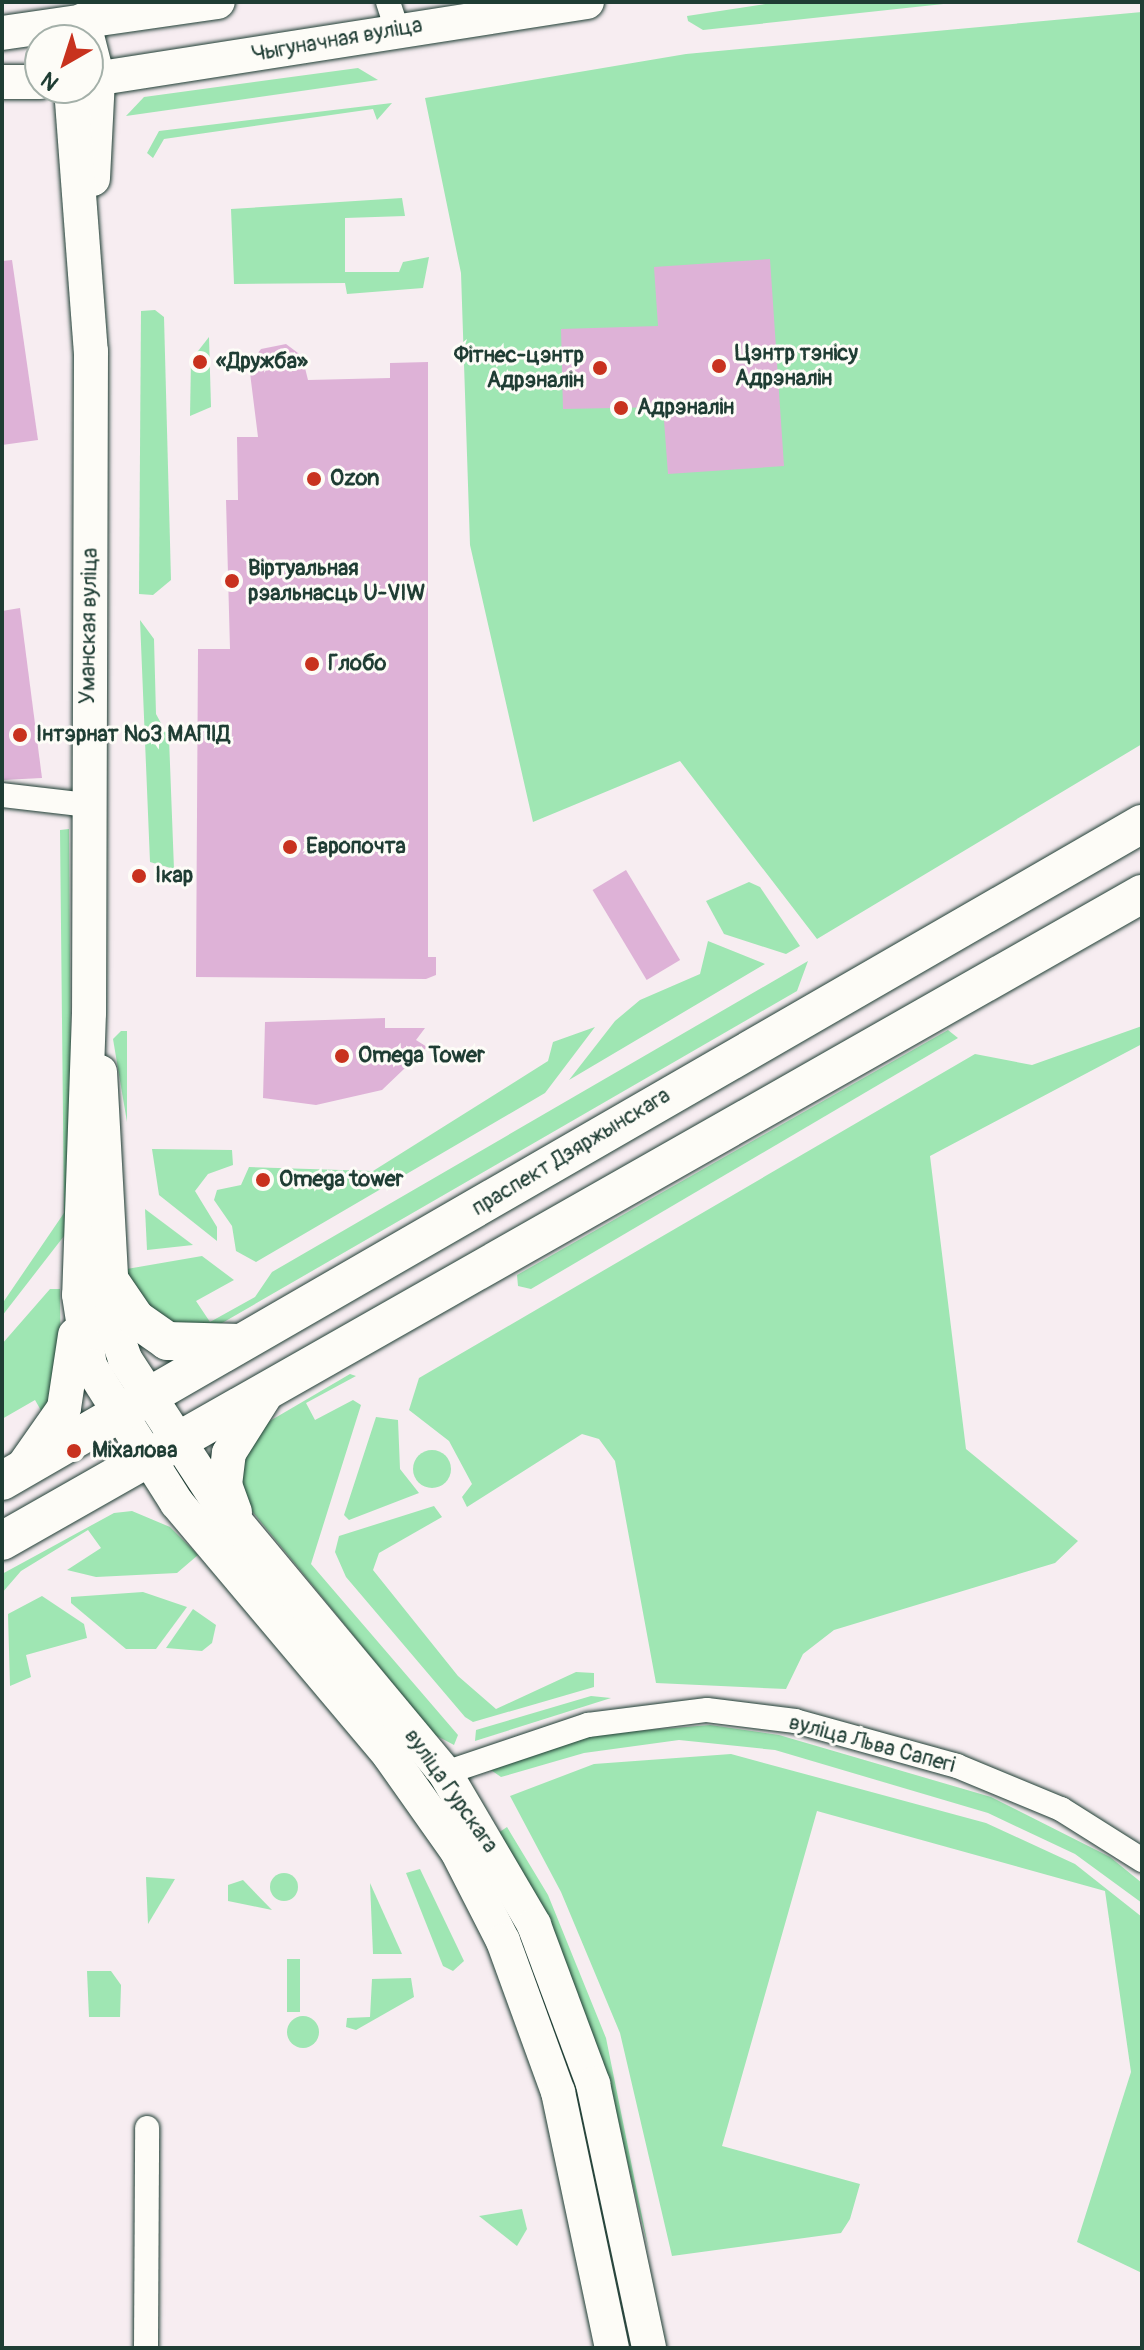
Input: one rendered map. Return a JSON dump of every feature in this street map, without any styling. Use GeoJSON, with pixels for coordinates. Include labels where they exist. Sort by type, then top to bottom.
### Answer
{"type":"FeatureCollection","features":[{"type":"Feature","properties":{"kind":"main road"},"geometry":{"type":"LineString","coordinates":[[104,25],[218,2]]}},
{"type":"Feature","properties":{"kind":"main road","name":"Чыгуначная вуліца"},"geometry":{"type":"LineString","coordinates":[[104,79],[395,11],[587,2]]}},
{"type":"Feature","properties":{"kind":"main road"},"geometry":{"type":"LineString","coordinates":[[2,33],[24,32]]}},
{"type":"Feature","properties":{"kind":"main road"},"geometry":{"type":"LineString","coordinates":[[2,82],[24,82]]}},
{"type":"Feature","properties":{"kind":"main road","name":"Уманская вуліца"},"geometry":{"type":"LineString","coordinates":[[86,104],[89,1013],[105,1098],[95,1289],[118,1343],[134,1410],[161,1451]]}},
{"type":"Feature","properties":{"kind":"main road","name":"праспект Дзяржынскага"},"geometry":{"type":"LineString","coordinates":[[11,1477],[134,1410],[1142,824]]}},
{"type":"Feature","properties":{"kind":"main road"},"geometry":{"type":"LineString","coordinates":[[2,1541],[1142,894]]}},
{"type":"Feature","properties":{"kind":"main road"},"geometry":{"type":"LineString","coordinates":[[11,1477],[64,1408],[95,1289],[167,1341],[199,1348],[247,1343]]}},
{"type":"Feature","properties":{"kind":"main road"},"geometry":{"type":"LineString","coordinates":[[250,1541],[228,1496],[225,1471],[239,1429],[267,1393]]}},
{"type":"Feature","properties":{"kind":"main road","name":"вуліца Гурскага"},"geometry":{"type":"LineString","coordinates":[[161,1451],[250,1541],[432,1782],[534,1925],[593,2084],[649,2348]]}},
{"type":"Feature","properties":{"kind":"main road","name":"вуліца Гурскага"},"geometry":{"type":"LineString","coordinates":[[161,1451],[432,1782],[503,1941],[558,2092],[612,2348]]}},
{"type":"Feature","properties":{"kind":"main road"},"geometry":{"type":"LineString","coordinates":[[503,1941],[534,1925]]}},
{"type":"Feature","properties":{"kind":"main road"},"geometry":{"type":"LineString","coordinates":[[596,2267],[631,2260]]}},
{"type":"Feature","properties":{"kind":"street"},"geometry":{"type":"LineString","coordinates":[[2,795],[87,805]]}},
{"type":"Feature","properties":{"kind":"street","name":"вуліца Льва Сапегі"},"geometry":{"type":"LineString","coordinates":[[432,1782],[588,1725],[707,1710],[751,1715],[957,1766],[1061,1809],[1142,1860]]}},
{"type":"Feature","properties":{"kind":"street"},"geometry":{"type":"LineString","coordinates":[[146,2348],[147,2128]]}},
{"type":"Feature","properties":{"kind":"green space"},"geometry":{"type":"Polygon","coordinates":[[[779,2],[962,2],[703,30],[688,21],[687,16],[779,2]]]}},
{"type":"Feature","properties":{"kind":"green space"},"geometry":{"type":"Polygon","coordinates":[[[1142,12],[1142,744],[817,939],[680,761],[533,822],[470,545],[461,273],[425,98],[686,54],[1142,12]]]}},
{"type":"Feature","properties":{"kind":"green space"},"geometry":{"type":"Polygon","coordinates":[[[358,68],[378,80],[126,116],[144,97],[358,68]]]}},
{"type":"Feature","properties":{"kind":"green space"},"geometry":{"type":"Polygon","coordinates":[[[392,103],[377,120],[373,109],[164,139],[153,158],[147,153],[159,131],[392,103]]]}},
{"type":"Feature","properties":{"kind":"green space"},"geometry":{"type":"Polygon","coordinates":[[[402,198],[405,216],[345,218],[345,272],[399,272],[403,262],[429,257],[423,288],[347,294],[345,283],[234,284],[231,209],[402,198]]]}},
{"type":"Feature","properties":{"kind":"green space"},"geometry":{"type":"Polygon","coordinates":[[[155,310],[164,317],[171,580],[153,595],[139,594],[141,311],[155,310]]]}},
{"type":"Feature","properties":{"kind":"green space"},"geometry":{"type":"Polygon","coordinates":[[[209,337],[211,407],[190,416],[191,360],[209,337]]]}},
{"type":"Feature","properties":{"kind":"green space"},"geometry":{"type":"Polygon","coordinates":[[[140,620],[154,639],[156,714],[169,738],[174,869],[150,862],[140,620]]]}},
{"type":"Feature","properties":{"kind":"green space"},"geometry":{"type":"Polygon","coordinates":[[[69,829],[72,1213],[64,1236],[2,1316],[2,1304],[64,1213],[60,830],[69,829]]]}},
{"type":"Feature","properties":{"kind":"green space"},"geometry":{"type":"Polygon","coordinates":[[[749,882],[760,887],[800,946],[786,954],[724,934],[706,901],[749,882]]]}},
{"type":"Feature","properties":{"kind":"green space"},"geometry":{"type":"Polygon","coordinates":[[[708,941],[765,964],[569,1080],[615,1021],[640,1000],[700,974],[708,941]]]}},
{"type":"Feature","properties":{"kind":"green space"},"geometry":{"type":"Polygon","coordinates":[[[808,961],[797,991],[203,1334],[173,1335],[121,1270],[202,1256],[234,1280],[196,1301],[210,1322],[255,1297],[272,1272],[808,961]]]}},
{"type":"Feature","properties":{"kind":"green space"},"geometry":{"type":"Polygon","coordinates":[[[1142,1026],[1142,1044],[930,1156],[966,1449],[1078,1541],[1055,1563],[834,1630],[803,1654],[786,1689],[656,1683],[615,1461],[599,1439],[582,1434],[467,1507],[462,1497],[472,1484],[449,1441],[409,1410],[419,1378],[975,1054],[1032,1065],[1142,1026]]]}},
{"type":"Feature","properties":{"kind":"green space"},"geometry":{"type":"Polygon","coordinates":[[[595,1027],[545,1093],[256,1262],[236,1251],[232,1226],[214,1200],[217,1190],[241,1185],[249,1167],[373,1171],[548,1061],[553,1042],[595,1027]]]}},
{"type":"Feature","properties":{"kind":"green space"},"geometry":{"type":"Polygon","coordinates":[[[948,1030],[958,1038],[531,1289],[518,1286],[517,1275],[948,1030]]]}},
{"type":"Feature","properties":{"kind":"green space"},"geometry":{"type":"Polygon","coordinates":[[[121,1031],[127,1031],[127,1122],[113,1039],[121,1031]]]}},
{"type":"Feature","properties":{"kind":"green space"},"geometry":{"type":"Polygon","coordinates":[[[152,1149],[232,1150],[233,1165],[208,1174],[195,1191],[217,1227],[217,1241],[159,1195],[152,1149]]]}},
{"type":"Feature","properties":{"kind":"green space"},"geometry":{"type":"Polygon","coordinates":[[[145,1209],[193,1245],[147,1250],[145,1209]]]}},
{"type":"Feature","properties":{"kind":"green space"},"geometry":{"type":"Polygon","coordinates":[[[50,1289],[60,1289],[61,1388],[47,1421],[35,1400],[2,1419],[2,1344],[50,1289]]]}},
{"type":"Feature","properties":{"kind":"green space"},"geometry":{"type":"Polygon","coordinates":[[[350,1374],[356,1376],[306,1403],[315,1420],[353,1400],[361,1405],[311,1564],[458,1735],[454,1745],[435,1735],[238,1494],[244,1436],[350,1374]]]}},
{"type":"Feature","properties":{"kind":"green space"},"geometry":{"type":"Polygon","coordinates":[[[376,1417],[398,1420],[400,1469],[419,1493],[349,1520],[344,1515],[376,1417]]]}},
{"type":"Feature","properties":{"kind":"green space"},"geometry":{"type":"Polygon","coordinates":[[[432,1450],[445,1456],[451,1469],[445,1482],[432,1488],[419,1482],[413,1469],[419,1456],[432,1450]]]}},
{"type":"Feature","properties":{"kind":"green space"},"geometry":{"type":"Polygon","coordinates":[[[434,1506],[442,1517],[379,1553],[373,1570],[458,1676],[496,1709],[576,1672],[594,1673],[594,1687],[473,1722],[465,1717],[346,1577],[335,1552],[339,1536],[434,1506]]]}},
{"type":"Feature","properties":{"kind":"green space"},"geometry":{"type":"Polygon","coordinates":[[[132,1511],[170,1527],[198,1555],[177,1573],[96,1577],[67,1570],[101,1548],[88,1530],[21,1571],[2,1593],[2,1574],[114,1513],[132,1511]]]}},
{"type":"Feature","properties":{"kind":"green space"},"geometry":{"type":"Polygon","coordinates":[[[143,1592],[187,1607],[156,1649],[126,1649],[71,1603],[71,1597],[143,1592]]]}},
{"type":"Feature","properties":{"kind":"green space"},"geometry":{"type":"Polygon","coordinates":[[[42,1596],[84,1624],[87,1638],[26,1655],[31,1677],[10,1686],[8,1614],[42,1596]]]}},
{"type":"Feature","properties":{"kind":"green space"},"geometry":{"type":"Polygon","coordinates":[[[193,1609],[216,1625],[212,1643],[202,1651],[166,1648],[193,1609]]]}},
{"type":"Feature","properties":{"kind":"green space"},"geometry":{"type":"Polygon","coordinates":[[[591,1696],[611,1698],[475,1741],[476,1730],[591,1696]]]}},
{"type":"Feature","properties":{"kind":"green space"},"geometry":{"type":"Polygon","coordinates":[[[710,1725],[779,1735],[991,1797],[1110,1857],[1142,1883],[1142,1903],[1075,1854],[988,1813],[775,1750],[679,1740],[584,1753],[501,1777],[488,1768],[599,1734],[710,1725]]]}},
{"type":"Feature","properties":{"kind":"green space"},"geometry":{"type":"Polygon","coordinates":[[[731,1754],[986,1823],[1075,1864],[1142,1917],[1142,2273],[1077,2242],[1131,2072],[1105,1891],[817,1811],[722,2146],[860,2184],[850,2219],[841,2233],[672,2256],[620,2033],[561,1892],[510,1796],[594,1764],[731,1754]]]}},
{"type":"Feature","properties":{"kind":"green space"},"geometry":{"type":"Polygon","coordinates":[[[507,1827],[548,1895],[606,2038],[649,2251],[605,2070],[554,1933],[498,1833],[507,1827]]]}},
{"type":"Feature","properties":{"kind":"green space"},"geometry":{"type":"Polygon","coordinates":[[[420,1869],[464,1961],[453,1971],[443,1966],[406,1873],[420,1869]]]}},
{"type":"Feature","properties":{"kind":"green space"},"geometry":{"type":"Polygon","coordinates":[[[284,1873],[294,1877],[298,1887],[294,1897],[284,1901],[274,1897],[270,1887],[274,1877],[284,1873]]]}},
{"type":"Feature","properties":{"kind":"green space"},"geometry":{"type":"Polygon","coordinates":[[[146,1877],[175,1879],[148,1924],[146,1877]]]}},
{"type":"Feature","properties":{"kind":"green space"},"geometry":{"type":"Polygon","coordinates":[[[243,1880],[272,1910],[228,1901],[228,1885],[243,1880]]]}},
{"type":"Feature","properties":{"kind":"green space"},"geometry":{"type":"Polygon","coordinates":[[[370,1883],[402,1954],[373,1954],[370,1883]]]}},
{"type":"Feature","properties":{"kind":"green space"},"geometry":{"type":"Polygon","coordinates":[[[287,1959],[300,1959],[300,2012],[287,2012],[287,1959]]]}},
{"type":"Feature","properties":{"kind":"green space"},"geometry":{"type":"Polygon","coordinates":[[[87,1971],[111,1971],[121,1985],[120,2017],[89,2017],[87,1971]]]}},
{"type":"Feature","properties":{"kind":"green space"},"geometry":{"type":"Polygon","coordinates":[[[411,1978],[414,1997],[356,2030],[346,2027],[347,2018],[370,2017],[372,1979],[411,1978]]]}},
{"type":"Feature","properties":{"kind":"green space"},"geometry":{"type":"Polygon","coordinates":[[[303,2016],[314,2021],[319,2032],[314,2043],[303,2048],[292,2043],[287,2032],[292,2021],[303,2016]]]}},
{"type":"Feature","properties":{"kind":"green space"},"geometry":{"type":"Polygon","coordinates":[[[522,2209],[527,2229],[517,2246],[479,2216],[522,2209]]]}},
{"type":"Feature","properties":{"kind":"building","name":"Цэнтр тэнісу Адрэналін"},"geometry":{"type":"Polygon","coordinates":[[[770,259],[784,466],[668,474],[663,407],[563,409],[561,329],[658,326],[654,267],[770,259]]]}},
{"type":"Feature","properties":{"kind":"building"},"geometry":{"type":"Polygon","coordinates":[[[12,260],[38,440],[2,445],[2,261],[12,260]]]}},
{"type":"Feature","properties":{"kind":"building","name":"Глобо"},"geometry":{"type":"Polygon","coordinates":[[[286,344],[302,356],[308,380],[390,378],[390,363],[428,362],[428,957],[436,957],[436,975],[426,979],[196,977],[198,649],[230,649],[226,500],[238,500],[237,437],[258,437],[249,365],[261,349],[286,344]]]}},
{"type":"Feature","properties":{"kind":"building","name":"Інтэрнат №3 МАПІД"},"geometry":{"type":"Polygon","coordinates":[[[20,608],[42,778],[2,780],[2,611],[20,608]]]}},
{"type":"Feature","properties":{"kind":"building"},"geometry":{"type":"Polygon","coordinates":[[[626,870],[680,960],[647,980],[593,890],[626,870]]]}},
{"type":"Feature","properties":{"kind":"building","name":"Omega Tower"},"geometry":{"type":"Polygon","coordinates":[[[385,1018],[385,1028],[425,1028],[416,1040],[427,1047],[382,1090],[316,1105],[263,1098],[265,1022],[385,1018]]]}},
{"type":"Feature","properties":{"kind":"place","name":"«Дружба»"},"geometry":{"type":"Point","coordinates":[200,362]}},
{"type":"Feature","properties":{"kind":"place","name":"Цэнтр тэнісу Адрэналін"},"geometry":{"type":"Point","coordinates":[719,366]}},
{"type":"Feature","properties":{"kind":"place","name":"Фітнес-цэнтр Адрэналін"},"geometry":{"type":"Point","coordinates":[600,368]}},
{"type":"Feature","properties":{"kind":"place","name":"Адрэналін"},"geometry":{"type":"Point","coordinates":[621,408]}},
{"type":"Feature","properties":{"kind":"place","name":"Ozon"},"geometry":{"type":"Point","coordinates":[314,479]}},
{"type":"Feature","properties":{"kind":"place","name":"Віртуальная рэальнасць U-VIW"},"geometry":{"type":"Point","coordinates":[232,581]}},
{"type":"Feature","properties":{"kind":"place","name":"Глобо"},"geometry":{"type":"Point","coordinates":[312,664]}},
{"type":"Feature","properties":{"kind":"place","name":"Інтэрнат №3 МАПІД"},"geometry":{"type":"Point","coordinates":[20,735]}},
{"type":"Feature","properties":{"kind":"place","name":"Европочта"},"geometry":{"type":"Point","coordinates":[290,847]}},
{"type":"Feature","properties":{"kind":"place","name":"Ікар"},"geometry":{"type":"Point","coordinates":[139,876]}},
{"type":"Feature","properties":{"kind":"place","name":"Omega Tower"},"geometry":{"type":"Point","coordinates":[342,1056]}},
{"type":"Feature","properties":{"kind":"place","name":"Omega tower"},"geometry":{"type":"Point","coordinates":[263,1180]}},
{"type":"Feature","properties":{"kind":"place","name":"Міхалова"},"geometry":{"type":"Point","coordinates":[74,1451]}}]}
